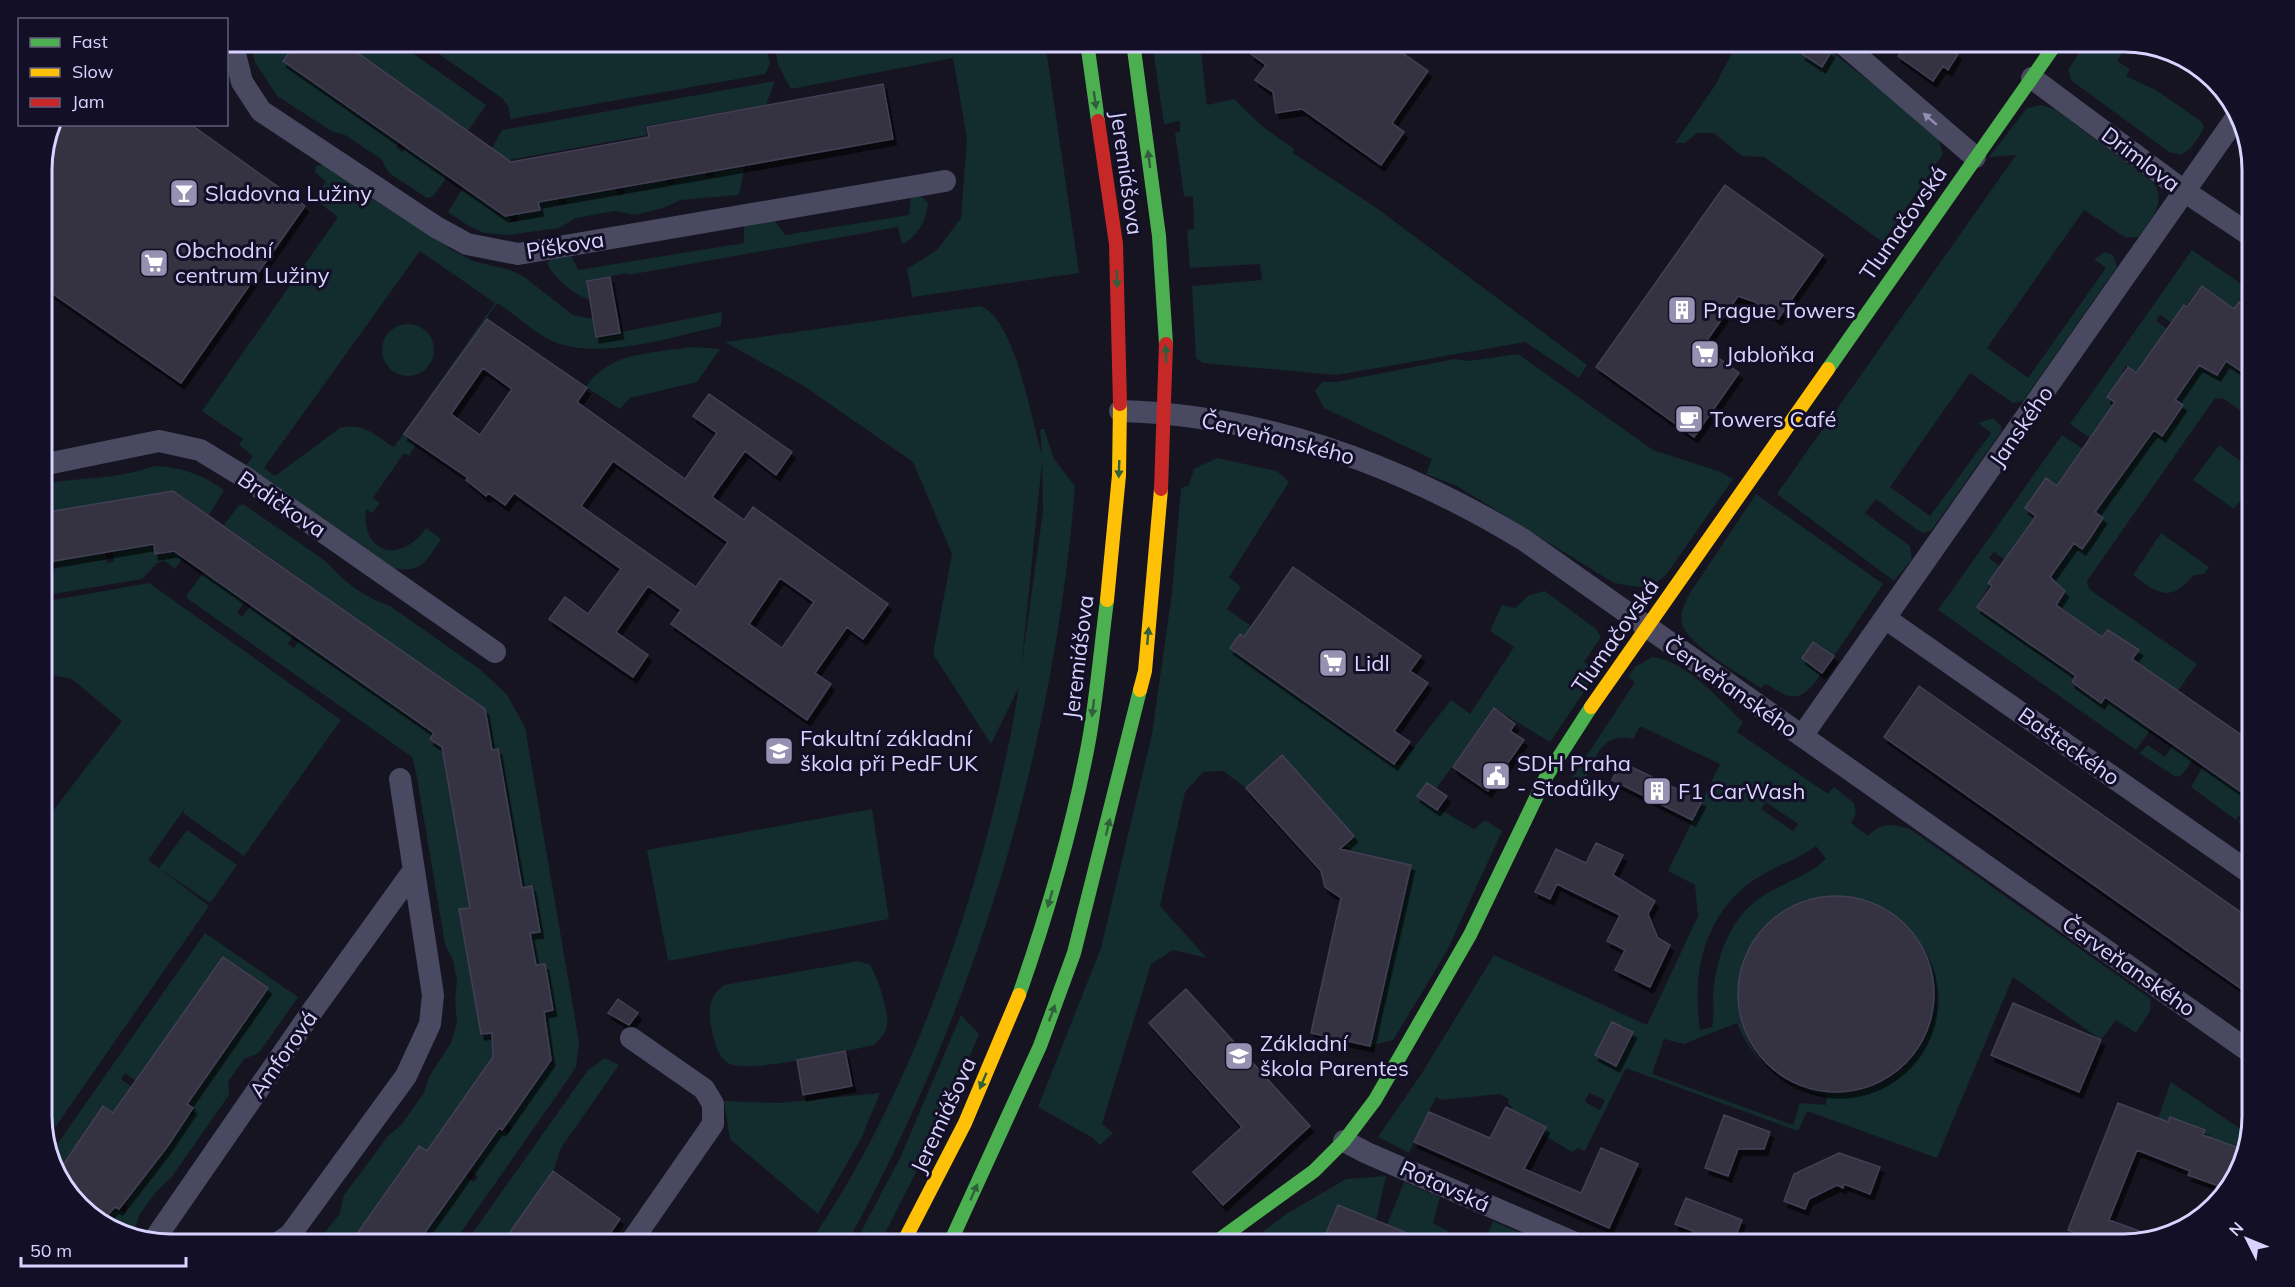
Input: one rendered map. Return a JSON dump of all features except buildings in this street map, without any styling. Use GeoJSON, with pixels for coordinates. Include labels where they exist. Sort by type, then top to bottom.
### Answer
{"type":"FeatureCollection","features":[{"type":"Feature","properties":{"kind":"main road","name":"Tlumačovská"},"geometry":{"type":"LineString","coordinates":[[1227,1234],[1314,1171],[1344,1141],[1375,1100],[1470,935],[1546,777],[1647,628],[2050,52]]}},
{"type":"Feature","properties":{"kind":"main road","name":"Jeremiášova"},"geometry":{"type":"LineString","coordinates":[[908,1234],[965,1123],[1013,1010],[1042,930],[1065,846],[1089,739],[1108,592],[1119,475],[1120,411],[1116,244],[1089,53]]}},
{"type":"Feature","properties":{"kind":"main road","name":"Jeremiášova"},"geometry":{"type":"LineString","coordinates":[[954,1234],[1040,1046],[1074,952],[1145,671],[1166,412],[1167,361],[1159,236],[1134,53]]}},
{"type":"Feature","properties":{"kind":"street"},"geometry":{"type":"LineString","coordinates":[[1852,52],[1975,157]]}},
{"type":"Feature","properties":{"kind":"street","name":"Píškova"},"geometry":{"type":"LineString","coordinates":[[235,53],[242,82],[261,111],[427,222],[466,244],[518,254],[945,182]]}},
{"type":"Feature","properties":{"kind":"street","name":"Drimlova"},"geometry":{"type":"LineString","coordinates":[[2032,78],[2184,191],[2242,230]]}},
{"type":"Feature","properties":{"kind":"street","name":"Janského"},"geometry":{"type":"LineString","coordinates":[[1802,736],[2030,415],[2233,123]]}},
{"type":"Feature","properties":{"kind":"street"},"geometry":{"type":"LineString","coordinates":[[1120,411],[1166,412]]}},
{"type":"Feature","properties":{"kind":"street","name":"Červeňanského"},"geometry":{"type":"LineString","coordinates":[[1166,412],[1202,417],[1321,444],[1402,475],[1455,499],[1524,540],[2242,1046]]}},
{"type":"Feature","properties":{"kind":"street","name":"Brdičkova"},"geometry":{"type":"LineString","coordinates":[[53,463],[159,441],[200,450],[246,478],[495,652]]}},
{"type":"Feature","properties":{"kind":"street","name":"Bašteckého"},"geometry":{"type":"LineString","coordinates":[[1885,618],[2242,867]]}},
{"type":"Feature","properties":{"kind":"street"},"geometry":{"type":"LineString","coordinates":[[291,1234],[406,1076],[430,1024],[433,995],[400,779]]}},
{"type":"Feature","properties":{"kind":"street","name":"Amforová"},"geometry":{"type":"LineString","coordinates":[[159,1233],[313,1010],[414,870]]}},
{"type":"Feature","properties":{"kind":"street"},"geometry":{"type":"LineString","coordinates":[[631,1038],[704,1089],[713,1104],[713,1124],[637,1234]]}},
{"type":"Feature","properties":{"kind":"street","name":"Rotavská"},"geometry":{"type":"LineString","coordinates":[[1344,1141],[1366,1153],[1554,1234]]}},
{"type":"Feature","properties":{"kind":"green space"},"geometry":{"type":"Polygon","coordinates":[[[1154,52],[1201,52],[1207,105],[1234,99],[1262,126],[1294,149],[1293,153],[1375,207],[1587,365],[1579,378],[1525,342],[1337,375],[1203,363],[1196,358],[1192,286],[1262,280],[1260,264],[1190,268],[1187,230],[1194,229],[1193,197],[1184,196],[1175,133],[1180,132],[1180,121],[1164,124],[1154,52]]]}},
{"type":"Feature","properties":{"kind":"green space"},"geometry":{"type":"Polygon","coordinates":[[[1733,52],[1801,52],[1822,66],[1832,52],[1937,135],[1943,154],[1883,242],[1764,157],[1742,156],[1714,133],[1697,133],[1685,143],[1675,143],[1714,87],[1733,52]]]}},
{"type":"Feature","properties":{"kind":"green space"},"geometry":{"type":"Polygon","coordinates":[[[2080,52],[2123,52],[2117,61],[2130,69],[2126,76],[2156,90],[2202,122],[2204,127],[2189,150],[2181,155],[2169,152],[2072,81],[2068,70],[2080,52]]]}},
{"type":"Feature","properties":{"kind":"green space"},"geometry":{"type":"Polygon","coordinates":[[[252,53],[289,53],[283,62],[399,143],[396,147],[402,152],[406,147],[447,177],[433,196],[427,198],[389,173],[381,159],[345,135],[333,132],[277,96],[255,62],[252,53]]]}},
{"type":"Feature","properties":{"kind":"green space"},"geometry":{"type":"Polygon","coordinates":[[[357,53],[412,53],[486,105],[468,131],[357,53]]]}},
{"type":"Feature","properties":{"kind":"green space"},"geometry":{"type":"Polygon","coordinates":[[[437,53],[767,53],[770,64],[765,74],[510,119],[509,108],[503,99],[437,53]]]}},
{"type":"Feature","properties":{"kind":"green space"},"geometry":{"type":"Polygon","coordinates":[[[776,53],[1047,53],[1079,273],[912,297],[907,269],[937,250],[961,218],[967,138],[953,58],[791,89],[778,65],[776,53]]]}},
{"type":"Feature","properties":{"kind":"green space"},"geometry":{"type":"Polygon","coordinates":[[[775,81],[766,105],[645,126],[647,135],[509,160],[492,148],[502,130],[775,81]]]}},
{"type":"Feature","properties":{"kind":"green space"},"geometry":{"type":"Polygon","coordinates":[[[2042,105],[2056,110],[2155,184],[2159,199],[2158,206],[2138,237],[2126,238],[2084,210],[1987,348],[2028,378],[2106,268],[2094,259],[2105,252],[2113,255],[2117,267],[2023,401],[2013,403],[1970,373],[1890,487],[1930,516],[1991,433],[1978,423],[1993,418],[2001,426],[2001,432],[1931,531],[1923,533],[1916,529],[1876,499],[1865,513],[1910,546],[1912,559],[1894,581],[1777,494],[2016,155],[1989,157],[2027,108],[2042,105]]]}},
{"type":"Feature","properties":{"kind":"green space"},"geometry":{"type":"Polygon","coordinates":[[[326,164],[452,250],[473,261],[510,270],[523,276],[573,315],[593,319],[597,337],[722,312],[721,326],[657,341],[589,349],[550,340],[497,303],[405,435],[417,443],[409,456],[404,453],[373,498],[380,503],[372,513],[366,509],[366,524],[370,536],[376,545],[385,549],[395,550],[406,547],[426,528],[441,539],[420,566],[407,569],[387,567],[244,468],[253,456],[239,445],[243,439],[202,411],[338,217],[314,199],[326,182],[315,172],[316,166],[326,164]],[[420,251],[264,468],[275,476],[340,428],[363,428],[394,447],[495,303],[420,251]]]}},
{"type":"Feature","properties":{"kind":"green space"},"geometry":{"type":"Polygon","coordinates":[[[745,165],[739,195],[681,200],[663,208],[635,215],[615,211],[576,218],[559,228],[509,235],[484,233],[448,212],[463,188],[481,200],[486,193],[494,191],[498,215],[509,213],[511,222],[518,221],[517,212],[556,193],[559,205],[566,204],[564,192],[615,185],[618,195],[625,194],[623,182],[667,178],[668,185],[675,183],[674,177],[706,171],[707,178],[714,177],[713,170],[745,165]]]}},
{"type":"Feature","properties":{"kind":"green space"},"geometry":{"type":"Polygon","coordinates":[[[911,196],[921,196],[928,203],[927,209],[917,233],[902,244],[898,227],[628,275],[627,273],[587,281],[590,298],[613,295],[592,299],[584,298],[571,290],[558,279],[547,263],[553,257],[570,253],[578,270],[744,243],[744,226],[774,220],[785,235],[909,215],[911,196]]]}},
{"type":"Feature","properties":{"kind":"green space"},"geometry":{"type":"Polygon","coordinates":[[[2192,250],[2242,284],[2242,299],[2234,309],[2202,286],[2172,323],[2160,315],[2156,321],[2167,329],[2136,373],[2126,366],[2122,372],[2132,379],[2108,397],[2115,402],[2091,436],[2129,463],[2154,430],[2183,405],[2175,400],[2199,365],[2206,371],[2224,359],[2242,371],[2242,411],[2224,399],[2215,398],[2087,581],[2089,589],[2197,664],[2136,750],[1938,610],[2062,435],[2083,449],[2090,438],[2070,424],[2192,250]],[[2081,452],[2057,486],[2045,479],[2025,508],[2036,516],[2005,560],[1994,552],[1989,558],[2000,566],[1977,607],[2076,676],[2071,683],[2077,688],[2082,681],[2099,693],[2095,699],[2100,703],[2105,697],[2140,721],[2166,683],[2132,659],[2138,651],[2108,641],[2113,633],[2108,630],[2102,637],[2053,602],[2058,583],[2050,577],[2074,543],[2082,548],[2103,518],[2095,512],[2119,479],[2081,452]]]}},
{"type":"Feature","properties":{"kind":"green space"},"geometry":{"type":"Polygon","coordinates":[[[980,306],[992,314],[1003,329],[1012,349],[1042,454],[1040,429],[1044,429],[1054,459],[1075,486],[1064,585],[1048,684],[1027,782],[1001,878],[969,973],[933,1066],[892,1156],[852,1234],[815,1234],[846,1185],[882,1119],[914,1050],[942,978],[989,830],[1019,687],[991,744],[933,654],[952,554],[913,462],[804,386],[725,342],[980,306]],[[1042,462],[1021,669],[1043,511],[1042,462]]]}},
{"type":"Feature","properties":{"kind":"green space"},"geometry":{"type":"Polygon","coordinates":[[[403,324],[413,324],[422,328],[430,336],[434,350],[430,364],[422,372],[413,376],[403,376],[394,372],[386,364],[382,355],[382,345],[386,336],[394,328],[403,324]]]}},
{"type":"Feature","properties":{"kind":"green space"},"geometry":{"type":"Polygon","coordinates":[[[693,347],[720,349],[697,382],[630,398],[620,409],[586,387],[607,366],[620,360],[648,353],[693,347]]]}},
{"type":"Feature","properties":{"kind":"green space"},"geometry":{"type":"Polygon","coordinates":[[[1518,354],[1653,450],[1721,472],[1733,479],[1666,575],[1653,585],[1639,587],[1614,583],[1457,486],[1426,474],[1432,459],[1324,408],[1315,391],[1322,382],[1336,382],[1455,359],[1469,361],[1518,354]]]}},
{"type":"Feature","properties":{"kind":"green space"},"geometry":{"type":"Polygon","coordinates":[[[2219,445],[2242,462],[2242,498],[2234,509],[2193,480],[2219,445]]]}},
{"type":"Feature","properties":{"kind":"green space"},"geometry":{"type":"Polygon","coordinates":[[[1217,458],[1277,471],[1289,482],[1229,577],[1241,587],[1227,609],[1251,626],[1244,637],[1240,634],[1230,649],[1394,764],[1400,765],[1451,700],[1470,714],[1514,647],[1490,631],[1502,605],[1515,608],[1529,595],[1545,591],[1596,629],[1601,637],[1584,662],[1598,671],[1550,742],[1494,708],[1436,789],[1427,783],[1417,796],[1474,829],[1485,820],[1502,831],[1447,951],[1393,1040],[1370,1046],[1411,865],[1352,851],[1344,845],[1354,836],[1281,755],[1246,788],[1223,771],[1203,772],[1185,792],[1160,906],[1207,958],[1173,950],[1151,964],[1102,1124],[1113,1133],[1100,1145],[1093,1138],[1038,1107],[1101,948],[1152,734],[1172,593],[1181,488],[1189,485],[1194,469],[1217,458]]]}},
{"type":"Feature","properties":{"kind":"green space"},"geometry":{"type":"Polygon","coordinates":[[[154,466],[191,472],[224,490],[209,515],[190,502],[185,510],[177,511],[173,491],[53,511],[53,482],[140,471],[154,466]]]}},
{"type":"Feature","properties":{"kind":"green space"},"geometry":{"type":"Polygon","coordinates":[[[1756,494],[1883,584],[1834,656],[1813,642],[1802,658],[1822,673],[1809,689],[1797,696],[1784,694],[1766,684],[1761,688],[1729,668],[1686,633],[1681,620],[1684,604],[1690,593],[1756,494]]]}},
{"type":"Feature","properties":{"kind":"green space"},"geometry":{"type":"Polygon","coordinates":[[[243,504],[327,562],[356,588],[372,599],[390,606],[481,670],[507,695],[525,727],[579,1042],[576,1067],[460,1234],[424,1234],[464,1177],[462,1174],[474,1182],[478,1177],[466,1168],[496,1125],[508,1134],[512,1128],[500,1119],[524,1099],[536,1082],[528,1069],[552,1064],[544,1012],[555,1009],[554,1003],[543,1004],[545,964],[536,965],[530,933],[540,932],[523,895],[534,893],[534,886],[522,888],[498,749],[492,750],[484,709],[224,525],[238,506],[243,504]]]}},
{"type":"Feature","properties":{"kind":"green space"},"geometry":{"type":"Polygon","coordinates":[[[2161,533],[2209,567],[2204,574],[2194,575],[2174,592],[2155,590],[2133,575],[2161,533]]]}},
{"type":"Feature","properties":{"kind":"green space"},"geometry":{"type":"Polygon","coordinates":[[[162,543],[183,557],[175,569],[165,561],[157,563],[142,579],[53,594],[53,572],[55,571],[53,561],[105,552],[107,563],[114,561],[112,551],[154,544],[155,554],[162,553],[162,543]]]}},
{"type":"Feature","properties":{"kind":"green space"},"geometry":{"type":"Polygon","coordinates":[[[204,572],[245,601],[237,613],[242,617],[251,605],[294,635],[288,644],[294,648],[300,639],[434,733],[430,739],[436,743],[440,738],[470,908],[459,909],[460,917],[481,1034],[492,1033],[495,1054],[427,1151],[418,1146],[414,1152],[423,1158],[407,1163],[357,1234],[323,1234],[340,1213],[344,1195],[424,1093],[430,1075],[451,1043],[457,1022],[455,1000],[457,981],[453,960],[445,944],[412,757],[186,596],[204,572]]]}},
{"type":"Feature","properties":{"kind":"green space"},"geometry":{"type":"Polygon","coordinates":[[[149,583],[341,720],[244,856],[183,813],[185,808],[148,860],[209,906],[54,1129],[53,811],[122,721],[72,679],[53,675],[53,600],[149,583]]]}},
{"type":"Feature","properties":{"kind":"green space"},"geometry":{"type":"Polygon","coordinates":[[[1652,657],[1677,665],[1701,682],[1743,722],[1737,732],[1828,794],[1834,787],[1854,803],[1856,814],[1851,823],[1868,836],[1878,828],[1888,825],[1910,829],[2151,999],[2150,1011],[2136,1033],[2116,1020],[2101,1040],[2013,977],[1937,1158],[1807,1111],[1798,1131],[1626,1068],[1585,1151],[1578,1148],[1572,1152],[1508,1114],[1512,1107],[1508,1104],[1509,1099],[1499,1094],[1442,1100],[1436,1097],[1409,1153],[1378,1137],[1422,1073],[1494,955],[1647,1025],[1698,916],[1695,885],[1668,871],[1720,764],[1640,726],[1633,739],[1614,739],[1601,749],[1585,781],[1572,778],[1635,682],[1628,677],[1635,667],[1652,657]],[[1766,802],[1761,809],[1793,831],[1798,824],[1766,802]],[[1816,846],[1751,882],[1722,912],[1704,948],[1700,968],[1698,1009],[1700,1030],[1712,1027],[1716,973],[1723,947],[1735,923],[1752,904],[1763,896],[1812,870],[1826,859],[1816,846]],[[1830,896],[1788,910],[1759,935],[1743,966],[1738,1000],[1745,1034],[1764,1063],[1791,1083],[1761,1061],[1737,1023],[1684,1044],[1664,1039],[1652,1074],[1793,1125],[1800,1103],[1826,1105],[1827,1095],[1794,1085],[1832,1093],[1874,1086],[1906,1065],[1925,1034],[1933,999],[1928,963],[1909,931],[1877,907],[1830,896]],[[1612,1022],[1595,1055],[1616,1066],[1633,1032],[1612,1022]],[[1589,1093],[1585,1102],[1600,1110],[1605,1100],[1589,1093]]]}},
{"type":"Feature","properties":{"kind":"green space"},"geometry":{"type":"Polygon","coordinates":[[[2148,745],[2165,757],[2173,745],[2193,759],[2182,775],[2176,777],[2139,753],[2148,745]]]}},
{"type":"Feature","properties":{"kind":"green space"},"geometry":{"type":"Polygon","coordinates":[[[2203,766],[2242,793],[2242,812],[2236,820],[2191,787],[2203,766]]]}},
{"type":"Feature","properties":{"kind":"green space"},"geometry":{"type":"Polygon","coordinates":[[[872,809],[889,919],[668,961],[647,850],[872,809]]]}},
{"type":"Feature","properties":{"kind":"green space"},"geometry":{"type":"Polygon","coordinates":[[[187,830],[237,865],[210,903],[159,868],[187,830]]]}},
{"type":"Feature","properties":{"kind":"green space"},"geometry":{"type":"Polygon","coordinates":[[[205,933],[298,997],[259,1053],[244,1059],[228,1082],[229,1095],[171,1178],[156,1192],[140,1214],[134,1229],[107,1216],[115,1207],[125,1213],[128,1207],[119,1201],[183,1110],[192,1116],[196,1110],[187,1104],[268,989],[223,957],[136,1081],[125,1073],[121,1079],[132,1087],[113,1113],[103,1106],[63,1165],[57,1145],[205,933]]]}},
{"type":"Feature","properties":{"kind":"green space"},"geometry":{"type":"Polygon","coordinates":[[[859,961],[870,965],[886,1012],[886,1028],[874,1045],[754,1066],[738,1066],[728,1063],[721,1056],[711,1026],[710,1014],[713,998],[724,985],[859,961]]]}},
{"type":"Feature","properties":{"kind":"green space"},"geometry":{"type":"Polygon","coordinates":[[[961,1015],[979,1034],[946,1113],[885,1234],[860,1234],[900,1158],[961,1015]]]}},
{"type":"Feature","properties":{"kind":"green space"},"geometry":{"type":"Polygon","coordinates":[[[605,1058],[619,1065],[561,1148],[553,1172],[509,1234],[472,1234],[588,1070],[605,1058]]]}},
{"type":"Feature","properties":{"kind":"green space"},"geometry":{"type":"Polygon","coordinates":[[[2171,1082],[2241,1129],[2238,1148],[2203,1135],[2205,1130],[2186,1128],[2158,1118],[2171,1082]]]}},
{"type":"Feature","properties":{"kind":"green space"},"geometry":{"type":"Polygon","coordinates":[[[880,1093],[861,1139],[818,1214],[730,1139],[724,1101],[779,1103],[880,1093]]]}},
{"type":"Feature","properties":{"kind":"green space"},"geometry":{"type":"Polygon","coordinates":[[[1386,1176],[1376,1221],[1346,1234],[1259,1234],[1288,1213],[1346,1179],[1386,1176]]]}},
{"type":"Feature","properties":{"kind":"green space"},"geometry":{"type":"Polygon","coordinates":[[[1404,1182],[1440,1197],[1433,1223],[1448,1231],[1447,1234],[1404,1234],[1387,1225],[1404,1182]]]}},
{"type":"Feature","properties":{"kind":"green space"},"geometry":{"type":"Polygon","coordinates":[[[1493,1221],[1522,1234],[1488,1234],[1493,1221]]]}},
{"type":"Feature","properties":{"kind":"traffic: fast"},"geometry":{"type":"LineString","coordinates":[[1828,369],[2050,52]]}},
{"type":"Feature","properties":{"kind":"traffic: fast"},"geometry":{"type":"LineString","coordinates":[[1088,53],[1098,121]]}},
{"type":"Feature","properties":{"kind":"traffic: fast"},"geometry":{"type":"LineString","coordinates":[[1134,53],[1159,236],[1166,344]]}},
{"type":"Feature","properties":{"kind":"traffic: fast"},"geometry":{"type":"LineString","coordinates":[[1019,995],[1050,901],[1083,773],[1097,688],[1107,600]]}},
{"type":"Feature","properties":{"kind":"traffic: fast"},"geometry":{"type":"LineString","coordinates":[[954,1234],[1040,1046],[1074,953],[1140,690]]}},
{"type":"Feature","properties":{"kind":"traffic: fast"},"geometry":{"type":"LineString","coordinates":[[1227,1234],[1314,1171],[1344,1141],[1375,1100],[1470,935],[1546,777],[1591,707]]}},
{"type":"Feature","properties":{"kind":"traffic: slow"},"geometry":{"type":"LineString","coordinates":[[1591,707],[1828,369]]}},
{"type":"Feature","properties":{"kind":"traffic: slow"},"geometry":{"type":"LineString","coordinates":[[1107,600],[1119,475],[1120,404]]}},
{"type":"Feature","properties":{"kind":"traffic: slow"},"geometry":{"type":"LineString","coordinates":[[1140,690],[1145,671],[1161,489]]}},
{"type":"Feature","properties":{"kind":"traffic: slow"},"geometry":{"type":"LineString","coordinates":[[908,1234],[965,1123],[1019,995]]}},
{"type":"Feature","properties":{"kind":"traffic: jam"},"geometry":{"type":"LineString","coordinates":[[1098,121],[1116,244],[1120,404]]}},
{"type":"Feature","properties":{"kind":"traffic: jam"},"geometry":{"type":"LineString","coordinates":[[1161,489],[1166,344]]}},
{"type":"Feature","properties":{"kind":"place","name":"Sladovna Lužiny"},"geometry":{"type":"Point","coordinates":[184,193]}},
{"type":"Feature","properties":{"kind":"place","name":"Obchodní centrum Lužiny"},"geometry":{"type":"Point","coordinates":[154,263]}},
{"type":"Feature","properties":{"kind":"place","name":"Prague Towers"},"geometry":{"type":"Point","coordinates":[1682,310]}},
{"type":"Feature","properties":{"kind":"place","name":"Jabloňka"},"geometry":{"type":"Point","coordinates":[1705,354]}},
{"type":"Feature","properties":{"kind":"place","name":"Towers Café"},"geometry":{"type":"Point","coordinates":[1689,419]}},
{"type":"Feature","properties":{"kind":"place","name":"Lidl"},"geometry":{"type":"Point","coordinates":[1333,663]}},
{"type":"Feature","properties":{"kind":"place","name":"Fakultní základní škola při PedF UK"},"geometry":{"type":"Point","coordinates":[779,751]}},
{"type":"Feature","properties":{"kind":"place","name":"SDH Praha - Stodůlky"},"geometry":{"type":"Point","coordinates":[1496,776]}},
{"type":"Feature","properties":{"kind":"place","name":"F1 CarWash"},"geometry":{"type":"Point","coordinates":[1657,791]}},
{"type":"Feature","properties":{"kind":"place","name":"Základní škola Parentes"},"geometry":{"type":"Point","coordinates":[1239,1056]}}]}
